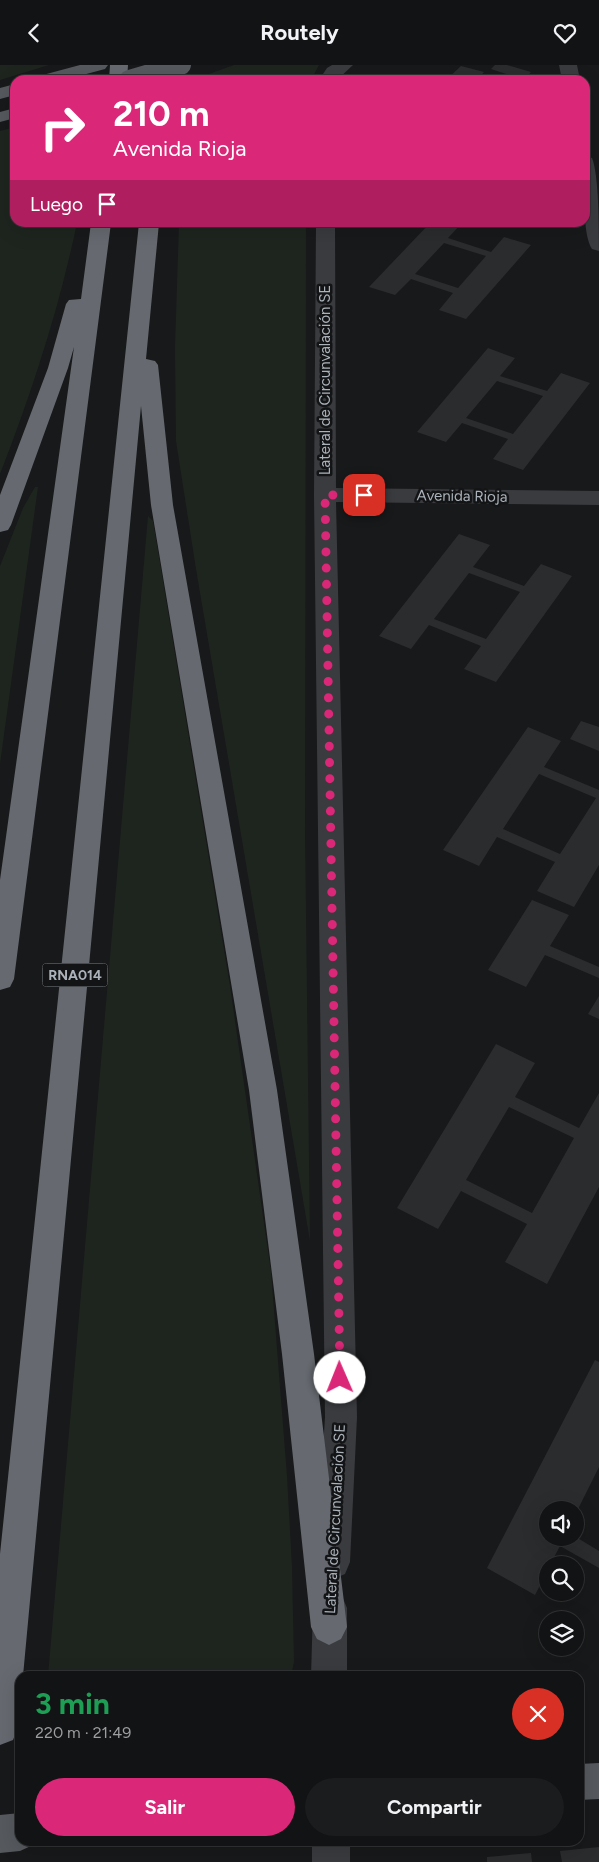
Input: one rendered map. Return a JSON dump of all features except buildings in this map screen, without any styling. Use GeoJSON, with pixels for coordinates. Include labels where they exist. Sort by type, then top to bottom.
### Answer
{"type":"FeatureCollection","features":[{"type":"Feature","properties":{"kind":"highway"},"geometry":{"type":"LineString","coordinates":[[0,525],[58,368],[79,294],[95,227]]}},
{"type":"Feature","properties":{"kind":"highway"},"geometry":{"type":"LineString","coordinates":[[0,979],[100,227]]}},
{"type":"Feature","properties":{"kind":"highway","name":"RNA014"},"geometry":{"type":"LineString","coordinates":[[0,1727],[149,227]]}},
{"type":"Feature","properties":{"kind":"highway"},"geometry":{"type":"LineString","coordinates":[[142,303],[162,505],[263,1090],[298,1354],[329,1627]]}},
{"type":"Feature","properties":{"kind":"main road"},"geometry":{"type":"LineString","coordinates":[[63,75],[98,65]]}},
{"type":"Feature","properties":{"kind":"main road"},"geometry":{"type":"LineString","coordinates":[[146,75],[181,65]]}},
{"type":"Feature","properties":{"kind":"main road"},"geometry":{"type":"LineString","coordinates":[[584,1782],[599,1781]]}},
{"type":"Feature","properties":{"kind":"main road"},"geometry":{"type":"LineString","coordinates":[[0,1834],[15,1832]]}},
{"type":"Feature","properties":{"kind":"street"},"geometry":{"type":"LineString","coordinates":[[331,75],[344,65]]}},
{"type":"Feature","properties":{"kind":"street"},"geometry":{"type":"LineString","coordinates":[[590,192],[599,245]]}},
{"type":"Feature","properties":{"kind":"street","name":"Lateral de Circunvalación SE"},"geometry":{"type":"LineString","coordinates":[[325,227],[325,495],[341,1417],[329,1627],[329,1671]]}},
{"type":"Feature","properties":{"kind":"street","name":"Avenida Rioja"},"geometry":{"type":"LineString","coordinates":[[325,495],[599,498]]}},
{"type":"Feature","properties":{"kind":"street"},"geometry":{"type":"LineString","coordinates":[[331,1846],[331,1862]]}},
{"type":"Feature","properties":{"kind":"shaded area"},"geometry":{"type":"Polygon","coordinates":[[[0,65],[49,65],[16,75],[10,75],[10,77],[0,80],[0,65]]]}},
{"type":"Feature","properties":{"kind":"shaded area"},"geometry":{"type":"Polygon","coordinates":[[[234,65],[319,65],[314,75],[206,75],[234,65]]]}},
{"type":"Feature","properties":{"kind":"shaded area"},"geometry":{"type":"Polygon","coordinates":[[[10,128],[10,227],[76,227],[44,350],[0,474],[0,131],[10,128]]]}},
{"type":"Feature","properties":{"kind":"shaded area"},"geometry":{"type":"Polygon","coordinates":[[[179,227],[306,227],[305,831],[310,1241],[176,441],[175,347],[179,227]]]}},
{"type":"Feature","properties":{"kind":"shaded area"},"geometry":{"type":"Polygon","coordinates":[[[35,487],[38,487],[0,764],[0,566],[23,508],[35,487]]]}},
{"type":"Feature","properties":{"kind":"shaded area"},"geometry":{"type":"Polygon","coordinates":[[[148,516],[153,521],[230,986],[271,1272],[287,1476],[292,1567],[294,1662],[292,1671],[48,1671],[148,516]]]}},
{"type":"Feature","properties":{"kind":"route"},"geometry":{"type":"LineString","coordinates":[[340,1378],[325,495],[364,495]]}}]}
